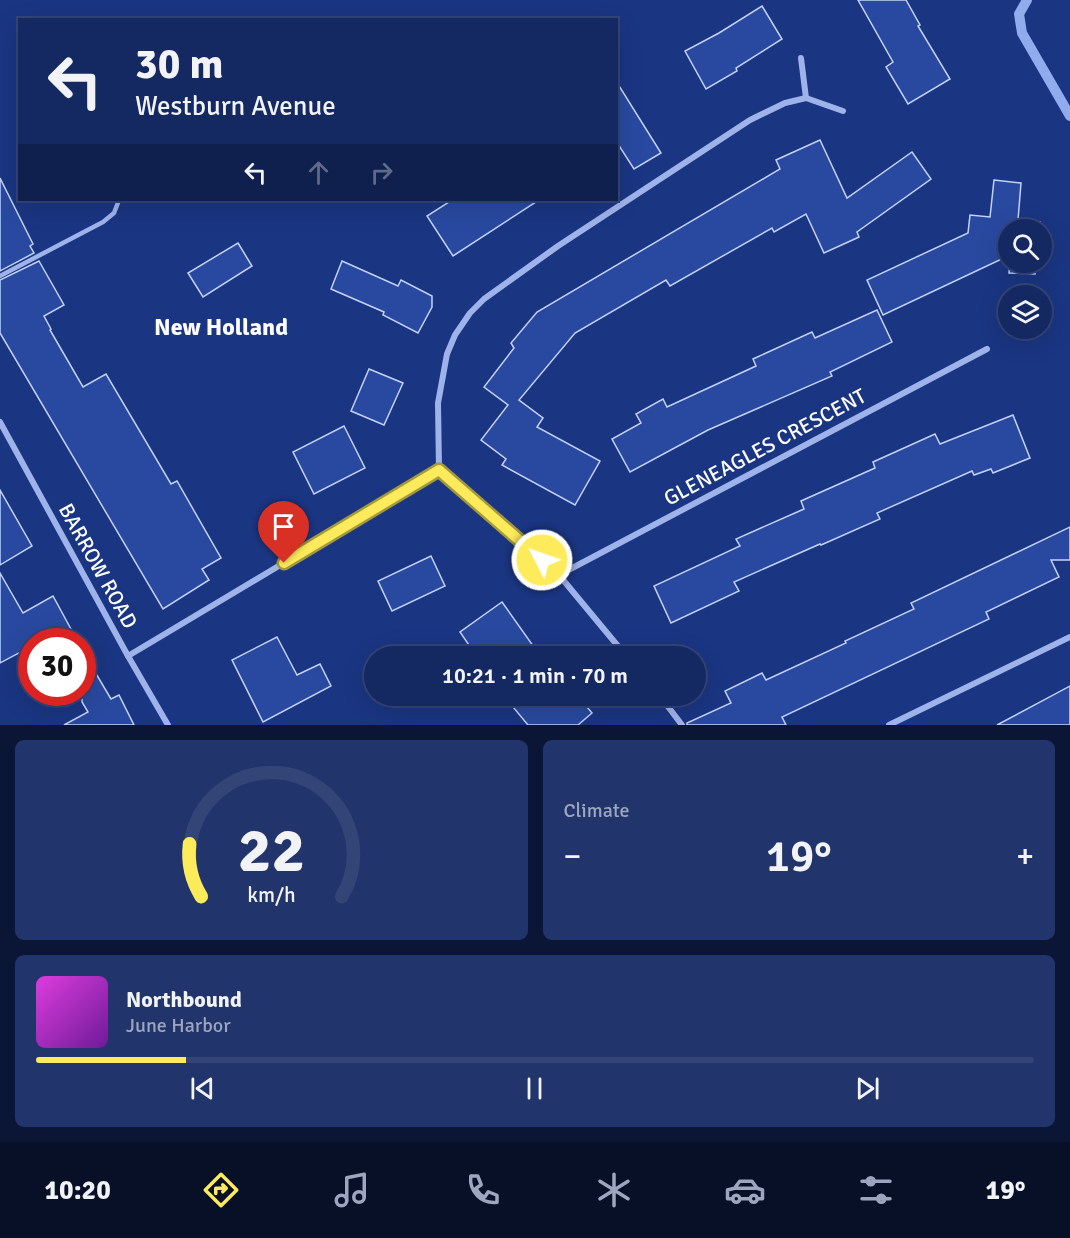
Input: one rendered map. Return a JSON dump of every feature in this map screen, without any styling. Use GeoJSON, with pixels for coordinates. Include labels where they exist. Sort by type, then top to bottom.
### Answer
{"type":"FeatureCollection","features":[{"type":"Feature","properties":{"kind":"street"},"geometry":{"type":"LineString","coordinates":[[801,58],[806,98]]}},
{"type":"Feature","properties":{"kind":"street"},"geometry":{"type":"LineString","coordinates":[[618,646],[559,575],[439,470],[438,403],[447,354],[455,334],[470,313],[484,299],[558,246],[750,120],[785,103],[806,98],[843,111]]}},
{"type":"Feature","properties":{"kind":"street","name":"GLENEAGLES CRESCENT"},"geometry":{"type":"LineString","coordinates":[[559,575],[987,349]]}},
{"type":"Feature","properties":{"kind":"street","name":"BARROW ROAD"},"geometry":{"type":"LineString","coordinates":[[0,422],[168,725]]}},
{"type":"Feature","properties":{"kind":"street"},"geometry":{"type":"LineString","coordinates":[[128,656],[439,470]]}},
{"type":"Feature","properties":{"kind":"street"},"geometry":{"type":"LineString","coordinates":[[889,725],[1070,636]]}},
{"type":"Feature","properties":{"kind":"street"},"geometry":{"type":"LineString","coordinates":[[668,706],[682,725]]}},
{"type":"Feature","properties":{"kind":"lane"},"geometry":{"type":"LineString","coordinates":[[0,276],[103,222],[114,213],[120,201]]}},
{"type":"Feature","properties":{"kind":"building"},"geometry":{"type":"Polygon","coordinates":[[[858,0],[906,0],[920,25],[918,26],[950,79],[908,104],[886,67],[893,62],[858,0]]]}},
{"type":"Feature","properties":{"kind":"building"},"geometry":{"type":"Polygon","coordinates":[[[762,6],[782,39],[736,68],[737,71],[706,89],[685,51],[762,6]]]}},
{"type":"Feature","properties":{"kind":"building"},"geometry":{"type":"Polygon","coordinates":[[[618,84],[661,153],[634,169],[618,144],[618,84]]]}},
{"type":"Feature","properties":{"kind":"building"},"geometry":{"type":"Polygon","coordinates":[[[820,140],[847,198],[912,152],[931,179],[857,232],[859,237],[824,253],[806,214],[774,232],[772,228],[670,286],[666,280],[575,333],[519,400],[543,418],[537,427],[600,461],[575,505],[502,465],[506,459],[481,440],[508,405],[484,387],[514,348],[511,343],[537,312],[780,169],[776,160],[820,140]]]}},
{"type":"Feature","properties":{"kind":"building"},"geometry":{"type":"Polygon","coordinates":[[[0,178],[33,244],[30,246],[34,253],[0,271],[0,178]]]}},
{"type":"Feature","properties":{"kind":"building"},"geometry":{"type":"Polygon","coordinates":[[[994,180],[1021,183],[1018,219],[998,219],[998,261],[883,315],[867,280],[968,233],[970,215],[990,217],[994,180]]]}},
{"type":"Feature","properties":{"kind":"building"},"geometry":{"type":"Polygon","coordinates":[[[450,201],[537,201],[453,256],[427,216],[450,201]]]}},
{"type":"Feature","properties":{"kind":"building"},"geometry":{"type":"Polygon","coordinates":[[[238,243],[252,266],[203,297],[188,273],[238,243]]]}},
{"type":"Feature","properties":{"kind":"building"},"geometry":{"type":"Polygon","coordinates":[[[39,261],[64,305],[44,316],[83,387],[106,374],[171,484],[177,481],[221,558],[202,569],[209,580],[163,609],[0,333],[0,280],[39,261]]]}},
{"type":"Feature","properties":{"kind":"building"},"geometry":{"type":"Polygon","coordinates":[[[342,261],[398,286],[401,280],[432,296],[432,307],[418,333],[383,315],[384,312],[331,289],[342,261]]]}},
{"type":"Feature","properties":{"kind":"building"},"geometry":{"type":"Polygon","coordinates":[[[877,310],[892,342],[830,372],[832,376],[708,430],[630,472],[612,439],[641,423],[636,414],[663,399],[667,407],[756,366],[753,359],[812,332],[815,338],[877,310]]]}},
{"type":"Feature","properties":{"kind":"building"},"geometry":{"type":"Polygon","coordinates":[[[369,369],[403,383],[384,425],[351,411],[369,369]]]}},
{"type":"Feature","properties":{"kind":"building"},"geometry":{"type":"Polygon","coordinates":[[[1013,415],[1030,458],[993,473],[991,469],[974,475],[972,471],[877,513],[880,519],[734,582],[739,591],[671,623],[654,586],[740,546],[736,539],[804,509],[801,501],[875,468],[873,462],[935,434],[940,444],[1013,415]]]}},
{"type":"Feature","properties":{"kind":"building"},"geometry":{"type":"Polygon","coordinates":[[[344,426],[365,468],[314,494],[293,452],[344,426]]]}},
{"type":"Feature","properties":{"kind":"building"},"geometry":{"type":"Polygon","coordinates":[[[0,490],[32,546],[0,565],[0,490]]]}},
{"type":"Feature","properties":{"kind":"building"},"geometry":{"type":"Polygon","coordinates":[[[1070,527],[1070,560],[1051,560],[1059,577],[986,612],[989,619],[782,717],[786,725],[687,725],[731,703],[725,691],[762,673],[766,680],[846,643],[845,641],[914,609],[911,603],[1070,527]]]}},
{"type":"Feature","properties":{"kind":"building"},"geometry":{"type":"Polygon","coordinates":[[[431,556],[445,586],[392,611],[378,581],[431,556]]]}},
{"type":"Feature","properties":{"kind":"building"},"geometry":{"type":"Polygon","coordinates":[[[0,573],[23,613],[53,596],[70,628],[18,628],[18,653],[0,663],[0,573]]]}},
{"type":"Feature","properties":{"kind":"building"},"geometry":{"type":"Polygon","coordinates":[[[502,602],[533,646],[470,646],[460,632],[502,602]]]}},
{"type":"Feature","properties":{"kind":"building"},"geometry":{"type":"Polygon","coordinates":[[[277,637],[297,675],[320,664],[331,686],[263,722],[232,660],[277,637]]]}},
{"type":"Feature","properties":{"kind":"building"},"geometry":{"type":"Polygon","coordinates":[[[96,674],[111,699],[119,695],[134,725],[64,725],[88,712],[84,706],[96,706],[96,674]]]}},
{"type":"Feature","properties":{"kind":"building"},"geometry":{"type":"Polygon","coordinates":[[[1070,686],[1070,725],[997,725],[1070,686]]]}},
{"type":"Feature","properties":{"kind":"building"},"geometry":{"type":"Polygon","coordinates":[[[512,706],[586,706],[592,713],[578,725],[528,725],[512,706]]]}},
{"type":"Feature","properties":{"kind":"waterway"},"geometry":{"type":"LineString","coordinates":[[1027,0],[1019,14],[1022,33],[1070,116]]}},
{"type":"Feature","properties":{"kind":"district","name":"New Holland"},"geometry":{"type":"Point","coordinates":[221,327]}},
{"type":"Feature","properties":{"kind":"route"},"geometry":{"type":"LineString","coordinates":[[284,563],[439,470],[542,560]]}}]}
